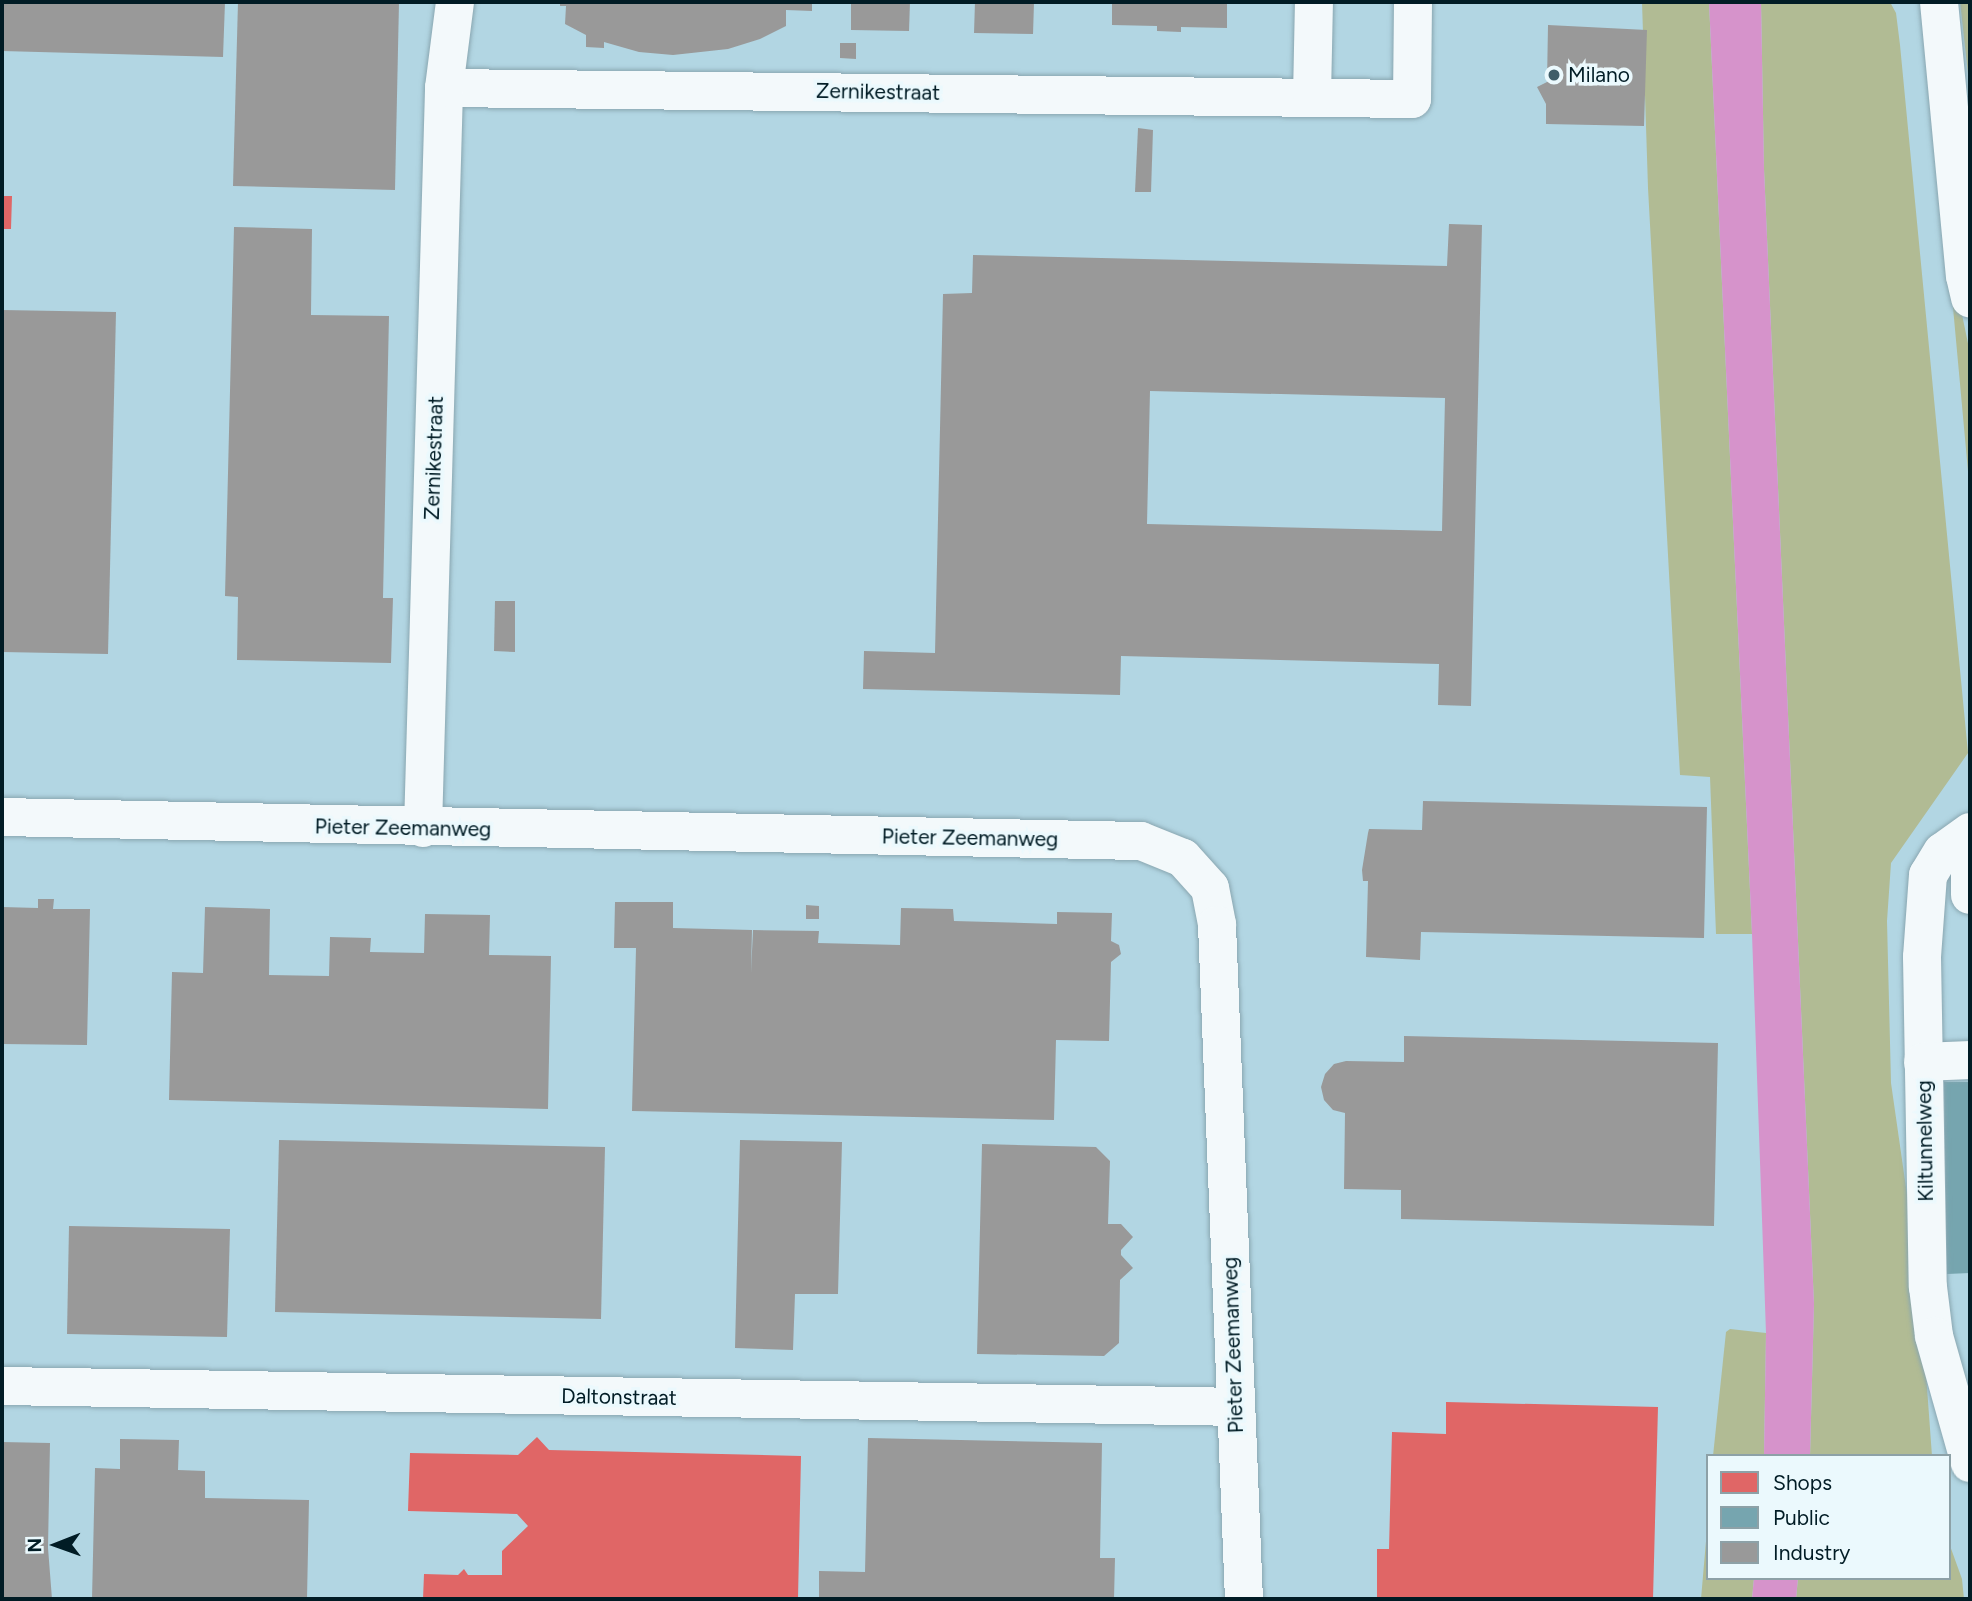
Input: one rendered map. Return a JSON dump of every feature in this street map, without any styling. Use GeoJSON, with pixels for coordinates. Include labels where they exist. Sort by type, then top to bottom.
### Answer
{"type":"FeatureCollection","features":[{"type":"Feature","properties":{"kind":"street","name":"Zernikestraat"},"geometry":{"type":"LineString","coordinates":[[423,828],[444,88],[455,2]]}},
{"type":"Feature","properties":{"kind":"street"},"geometry":{"type":"LineString","coordinates":[[1312,96],[1314,2]]}},
{"type":"Feature","properties":{"kind":"street","name":"Zernikestraat"},"geometry":{"type":"LineString","coordinates":[[444,88],[1412,99],[1413,2]]}},
{"type":"Feature","properties":{"kind":"street"},"geometry":{"type":"LineString","coordinates":[[1939,2],[1965,276],[1970,298]]}},
{"type":"Feature","properties":{"kind":"street","name":"Pieter Zeemanweg"},"geometry":{"type":"LineString","coordinates":[[2,817],[423,828],[1141,841],[1183,858],[1210,888],[1217,925],[1244,1599]]}},
{"type":"Feature","properties":{"kind":"street","name":"Kiltunnelweg"},"geometry":{"type":"LineString","coordinates":[[1970,832],[1942,852],[1928,875],[1922,957],[1928,1287],[1934,1336],[1970,1462]]}},
{"type":"Feature","properties":{"kind":"street"},"geometry":{"type":"LineString","coordinates":[[1970,870],[1970,895]]}},
{"type":"Feature","properties":{"kind":"street"},"geometry":{"type":"LineString","coordinates":[[1923,1062],[1970,1060]]}},
{"type":"Feature","properties":{"kind":"street","name":"Daltonstraat"},"geometry":{"type":"LineString","coordinates":[[2,1386],[1236,1407]]}},
{"type":"Feature","properties":{"kind":"green space"},"geometry":{"type":"Polygon","coordinates":[[[1642,2],[1709,2],[1752,934],[1716,934],[1710,777],[1680,775],[1648,188],[1642,2]]]}},
{"type":"Feature","properties":{"kind":"green space"},"geometry":{"type":"Polygon","coordinates":[[[1761,2],[1890,2],[1896,13],[1900,45],[1968,753],[1891,863],[1887,921],[1891,1083],[1919,1278],[1932,1454],[1810,1454],[1814,1304],[1764,169],[1761,2]]]}},
{"type":"Feature","properties":{"kind":"green space"},"geometry":{"type":"Polygon","coordinates":[[[1960,2],[1970,2],[1970,92],[1960,2]]]}},
{"type":"Feature","properties":{"kind":"green space"},"geometry":{"type":"Polygon","coordinates":[[[1934,100],[1954,276],[1970,353],[1970,493],[1934,100]]]}},
{"type":"Feature","properties":{"kind":"green space"},"geometry":{"type":"Polygon","coordinates":[[[1730,1329],[1766,1333],[1764,1454],[1713,1454],[1726,1332],[1730,1329]]]}},
{"type":"Feature","properties":{"kind":"green space"},"geometry":{"type":"Polygon","coordinates":[[[1706,1541],[1706,1580],[1754,1580],[1752,1599],[1701,1599],[1706,1541]]]}},
{"type":"Feature","properties":{"kind":"green space"},"geometry":{"type":"Polygon","coordinates":[[[1951,1549],[1962,1579],[1964,1599],[1796,1599],[1798,1580],[1951,1580],[1951,1549]]]}},
{"type":"Feature","properties":{"kind":"shaded area"},"geometry":{"type":"Polygon","coordinates":[[[1709,2],[1761,2],[1764,169],[1814,1304],[1810,1454],[1764,1454],[1766,1333],[1752,934],[1709,2]]]}},
{"type":"Feature","properties":{"kind":"shaded area"},"geometry":{"type":"Polygon","coordinates":[[[1754,1580],[1798,1580],[1796,1599],[1752,1599],[1754,1580]]]}},
{"type":"Feature","properties":{"kind":"building: Shops"},"geometry":{"type":"Polygon","coordinates":[[[2,196],[12,196],[11,229],[2,229],[2,196]]]}},
{"type":"Feature","properties":{"kind":"building: Shops"},"geometry":{"type":"Polygon","coordinates":[[[1446,1402],[1658,1407],[1653,1599],[1377,1599],[1377,1549],[1389,1549],[1392,1432],[1446,1434],[1446,1402]]]}},
{"type":"Feature","properties":{"kind":"building: Shops"},"geometry":{"type":"Polygon","coordinates":[[[537,1437],[549,1450],[801,1456],[798,1599],[423,1599],[424,1574],[458,1575],[464,1569],[468,1575],[502,1575],[502,1551],[528,1526],[517,1514],[408,1511],[410,1453],[518,1455],[537,1437]]]}},
{"type":"Feature","properties":{"kind":"building: Public"},"geometry":{"type":"Polygon","coordinates":[[[1944,1082],[1970,1082],[1970,1273],[1947,1274],[1944,1082]]]}},
{"type":"Feature","properties":{"kind":"building: Industry"},"geometry":{"type":"Polygon","coordinates":[[[2,2],[225,2],[223,57],[2,51],[2,2]]]}},
{"type":"Feature","properties":{"kind":"building: Industry"},"geometry":{"type":"Polygon","coordinates":[[[238,2],[399,2],[395,190],[233,186],[238,2]]]}},
{"type":"Feature","properties":{"kind":"building: Industry"},"geometry":{"type":"Polygon","coordinates":[[[560,2],[812,2],[812,11],[786,10],[786,26],[760,39],[728,49],[673,55],[639,52],[604,42],[604,48],[586,47],[586,35],[565,24],[566,6],[560,6],[560,2]]]}},
{"type":"Feature","properties":{"kind":"building: Industry"},"geometry":{"type":"Polygon","coordinates":[[[851,2],[910,2],[909,31],[851,30],[851,2]]]}},
{"type":"Feature","properties":{"kind":"building: Industry"},"geometry":{"type":"Polygon","coordinates":[[[975,2],[1034,2],[1033,34],[974,33],[975,2]]]}},
{"type":"Feature","properties":{"kind":"building: Industry"},"geometry":{"type":"Polygon","coordinates":[[[1112,2],[1227,2],[1227,28],[1181,27],[1181,32],[1157,31],[1157,26],[1112,25],[1112,2]]]}},
{"type":"Feature","properties":{"kind":"building: Industry"},"geometry":{"type":"Polygon","coordinates":[[[1548,25],[1647,30],[1644,126],[1546,124],[1546,104],[1537,87],[1547,82],[1548,25]]]}},
{"type":"Feature","properties":{"kind":"building: Industry"},"geometry":{"type":"Polygon","coordinates":[[[840,43],[856,43],[856,59],[840,58],[840,43]]]}},
{"type":"Feature","properties":{"kind":"building: Industry"},"geometry":{"type":"Polygon","coordinates":[[[1138,128],[1153,130],[1151,192],[1135,192],[1138,128]]]}},
{"type":"Feature","properties":{"kind":"building: Industry"},"geometry":{"type":"Polygon","coordinates":[[[1449,224],[1482,225],[1471,706],[1438,705],[1439,664],[1121,656],[1120,695],[863,689],[864,651],[935,653],[943,294],[972,293],[973,255],[1447,266],[1449,224]],[[1150,391],[1147,524],[1442,531],[1445,398],[1150,391]]]}},
{"type":"Feature","properties":{"kind":"building: Industry"},"geometry":{"type":"Polygon","coordinates":[[[234,227],[312,229],[311,315],[389,316],[383,598],[393,598],[391,663],[237,660],[238,597],[225,596],[234,227]]]}},
{"type":"Feature","properties":{"kind":"building: Industry"},"geometry":{"type":"Polygon","coordinates":[[[2,310],[116,312],[108,654],[2,652],[2,310]]]}},
{"type":"Feature","properties":{"kind":"building: Industry"},"geometry":{"type":"Polygon","coordinates":[[[495,601],[515,601],[515,652],[494,651],[495,601]]]}},
{"type":"Feature","properties":{"kind":"building: Industry"},"geometry":{"type":"Polygon","coordinates":[[[1423,801],[1707,807],[1704,938],[1421,932],[1420,960],[1366,957],[1368,881],[1363,881],[1362,870],[1369,829],[1422,830],[1423,801]]]}},
{"type":"Feature","properties":{"kind":"building: Industry"},"geometry":{"type":"Polygon","coordinates":[[[38,899],[54,899],[53,909],[90,909],[87,1045],[2,1044],[2,907],[38,908],[38,899]]]}},
{"type":"Feature","properties":{"kind":"building: Industry"},"geometry":{"type":"Polygon","coordinates":[[[615,902],[673,902],[673,928],[752,930],[751,973],[753,930],[819,931],[818,943],[900,945],[901,908],[953,909],[954,921],[1057,924],[1057,912],[1112,913],[1111,941],[1119,945],[1121,954],[1111,962],[1109,1041],[1056,1040],[1054,1120],[632,1111],[636,948],[614,948],[615,902]]]}},
{"type":"Feature","properties":{"kind":"building: Industry"},"geometry":{"type":"Polygon","coordinates":[[[806,905],[819,906],[819,919],[806,919],[806,905]]]}},
{"type":"Feature","properties":{"kind":"building: Industry"},"geometry":{"type":"Polygon","coordinates":[[[205,907],[270,909],[269,975],[329,976],[330,937],[371,938],[370,952],[424,953],[425,914],[490,915],[489,955],[551,956],[548,1109],[169,1100],[172,972],[203,973],[205,907]]]}},
{"type":"Feature","properties":{"kind":"building: Industry"},"geometry":{"type":"Polygon","coordinates":[[[1404,1036],[1718,1043],[1714,1226],[1401,1219],[1401,1190],[1344,1189],[1345,1113],[1333,1110],[1324,1100],[1321,1087],[1325,1074],[1334,1064],[1346,1061],[1404,1062],[1404,1036]]]}},
{"type":"Feature","properties":{"kind":"building: Industry"},"geometry":{"type":"Polygon","coordinates":[[[279,1140],[605,1147],[601,1319],[275,1312],[279,1140]]]}},
{"type":"Feature","properties":{"kind":"building: Industry"},"geometry":{"type":"Polygon","coordinates":[[[740,1140],[842,1142],[838,1294],[795,1294],[793,1350],[735,1348],[740,1140]]]}},
{"type":"Feature","properties":{"kind":"building: Industry"},"geometry":{"type":"Polygon","coordinates":[[[982,1144],[1096,1147],[1110,1161],[1108,1224],[1121,1224],[1133,1237],[1121,1250],[1121,1255],[1133,1268],[1120,1280],[1119,1343],[1104,1356],[977,1354],[982,1144]]]}},
{"type":"Feature","properties":{"kind":"building: Industry"},"geometry":{"type":"Polygon","coordinates":[[[69,1226],[230,1229],[227,1337],[67,1334],[69,1226]]]}},
{"type":"Feature","properties":{"kind":"building: Industry"},"geometry":{"type":"Polygon","coordinates":[[[868,1438],[1102,1443],[1100,1558],[1115,1558],[1114,1599],[819,1599],[819,1571],[865,1572],[868,1438]]]}},
{"type":"Feature","properties":{"kind":"building: Industry"},"geometry":{"type":"Polygon","coordinates":[[[120,1439],[179,1440],[178,1470],[205,1471],[205,1498],[309,1500],[307,1599],[92,1599],[95,1468],[120,1469],[120,1439]]]}},
{"type":"Feature","properties":{"kind":"building: Industry"},"geometry":{"type":"Polygon","coordinates":[[[2,1442],[50,1443],[48,1548],[52,1599],[2,1599],[2,1442]]]}},
{"type":"Feature","properties":{"kind":"place","name":"Milano"},"geometry":{"type":"Point","coordinates":[1554,75]}}]}
